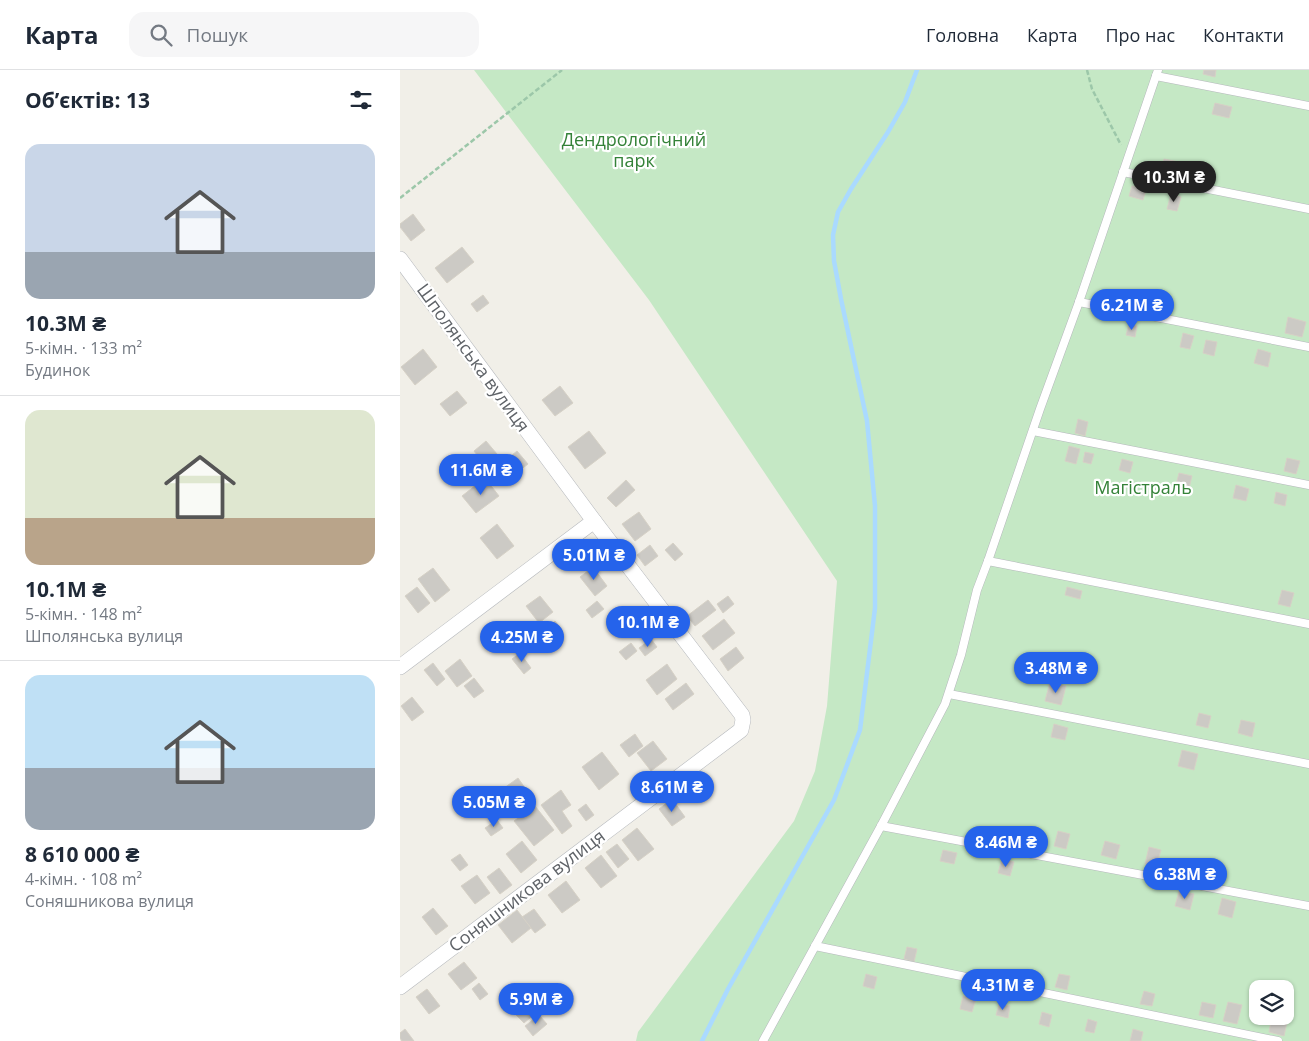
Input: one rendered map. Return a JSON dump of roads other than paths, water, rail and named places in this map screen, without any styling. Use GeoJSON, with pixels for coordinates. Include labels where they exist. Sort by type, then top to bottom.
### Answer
{"type":"FeatureCollection","features":[{"type":"Feature","properties":{"kind":"street","name":"Шполянська вулиця"},"geometry":{"type":"LineString","coordinates":[[400,259],[594,521],[742,715],[743,720]]}},
{"type":"Feature","properties":{"kind":"street"},"geometry":{"type":"LineString","coordinates":[[400,666],[594,521]]}},
{"type":"Feature","properties":{"kind":"street","name":"Соняшникова вулиця"},"geometry":{"type":"LineString","coordinates":[[400,987],[741,730],[743,720]]}},
{"type":"Feature","properties":{"kind":"lane"},"geometry":{"type":"LineString","coordinates":[[763,1041],[881,826],[945,704],[961,654],[977,590],[1079,302],[1157,73],[1309,106]]}},
{"type":"Feature","properties":{"kind":"lane"},"geometry":{"type":"LineString","coordinates":[[1123,172],[1309,209]]}},
{"type":"Feature","properties":{"kind":"lane"},"geometry":{"type":"LineString","coordinates":[[1079,302],[1309,347]]}},
{"type":"Feature","properties":{"kind":"lane"},"geometry":{"type":"LineString","coordinates":[[1033,431],[1309,485]]}},
{"type":"Feature","properties":{"kind":"lane"},"geometry":{"type":"LineString","coordinates":[[988,561],[1309,624]]}},
{"type":"Feature","properties":{"kind":"lane"},"geometry":{"type":"LineString","coordinates":[[948,694],[1309,764]]}},
{"type":"Feature","properties":{"kind":"lane"},"geometry":{"type":"LineString","coordinates":[[881,826],[1309,906]]}},
{"type":"Feature","properties":{"kind":"lane"},"geometry":{"type":"LineString","coordinates":[[815,946],[1278,1041]]}},
{"type":"Feature","properties":{"kind":"waterway"},"geometry":{"type":"LineString","coordinates":[[702,1041],[728,989],[834,800],[860,730],[875,608],[875,506],[867,421],[834,261],[833,235],[838,212],[905,102],[917,70]]}},
{"type":"Feature","properties":{"kind":"park label","name":"Дендрологічний парк"},"geometry":{"type":"Point","coordinates":[634,150]}},
{"type":"Feature","properties":{"kind":"park label","name":"Магістраль"},"geometry":{"type":"Point","coordinates":[1143,488]}}]}
